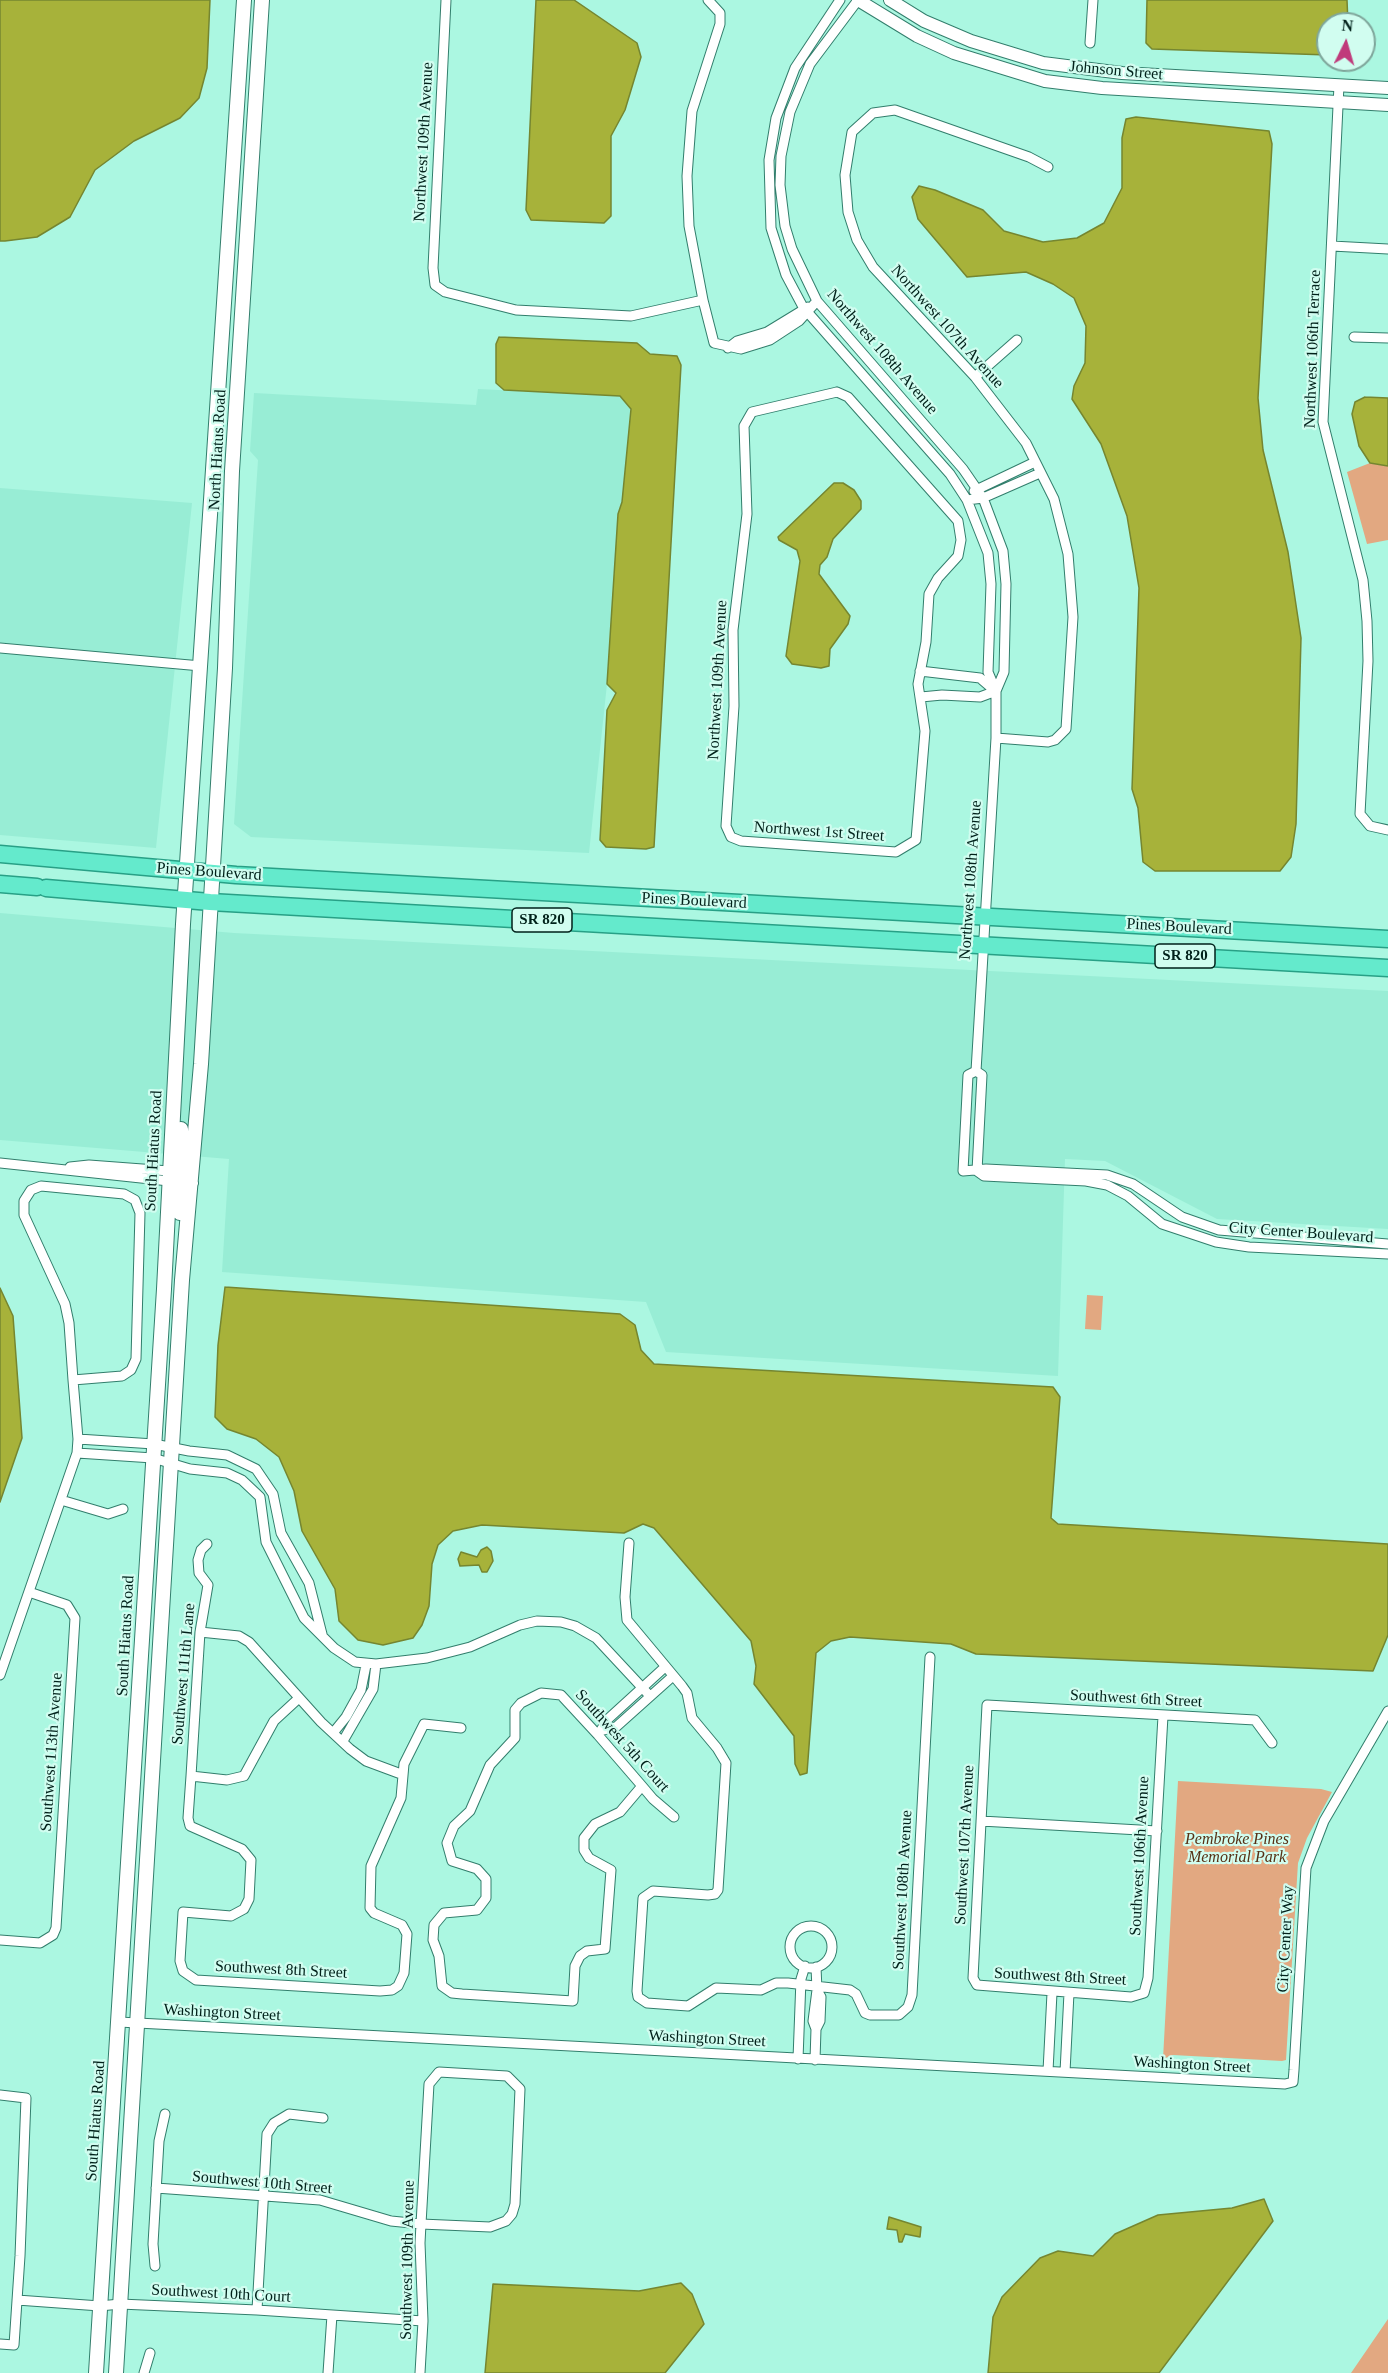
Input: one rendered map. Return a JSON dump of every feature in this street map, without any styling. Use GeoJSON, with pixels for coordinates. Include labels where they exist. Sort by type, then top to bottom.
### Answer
{"type":"FeatureCollection","features":[{"type":"Feature","properties":{"kind":"highway","name":"Pines Boulevard"},"geometry":{"type":"LineString","coordinates":[[0,854],[211,873],[1388,939]]}},
{"type":"Feature","properties":{"kind":"highway","name":"Pines Boulevard"},"geometry":{"type":"LineString","coordinates":[[0,884],[210,902],[1388,968]]}},
{"type":"Feature","properties":{"kind":"main road","name":"North Hiatus Road"},"geometry":{"type":"LineString","coordinates":[[184,900],[244,0]]}},
{"type":"Feature","properties":{"kind":"main road"},"geometry":{"type":"LineString","coordinates":[[250,0],[247,81],[248,89],[257,101]]}},
{"type":"Feature","properties":{"kind":"main road","name":"North Hiatus Road"},"geometry":{"type":"LineString","coordinates":[[210,902],[225,668],[233,460],[262,0]]}},
{"type":"Feature","properties":{"kind":"main road","name":"South Hiatus Road"},"geometry":{"type":"LineString","coordinates":[[96,2373],[154,1444],[184,900]]}},
{"type":"Feature","properties":{"kind":"main road","name":"South Hiatus Road"},"geometry":{"type":"LineString","coordinates":[[116,2373],[182,1281],[201,1064],[210,902]]}},
{"type":"Feature","properties":{"kind":"main road"},"geometry":{"type":"LineString","coordinates":[[173,1090],[181,1105],[180,1159],[182,1170],[191,1183]]}},
{"type":"Feature","properties":{"kind":"main road"},"geometry":{"type":"LineString","coordinates":[[169,1176],[178,1184],[181,1197],[177,1256],[182,1281]]}},
{"type":"Feature","properties":{"kind":"street","name":"Northwest 109th Avenue"},"geometry":{"type":"LineString","coordinates":[[446,0],[433,268],[435,285],[445,292],[516,310],[631,315],[703,300]]}},
{"type":"Feature","properties":{"kind":"street"},"geometry":{"type":"LineString","coordinates":[[708,0],[720,13],[720,24],[692,111],[687,176],[689,226],[714,343],[728,348],[741,349],[770,340],[817,302]]}},
{"type":"Feature","properties":{"kind":"street","name":"Northwest 108th Avenue"},"geometry":{"type":"LineString","coordinates":[[840,0],[795,68],[776,118],[769,160],[771,228],[786,275],[806,310],[950,474],[967,500],[988,553],[991,584],[988,672],[996,691],[996,738],[981,945],[975,1071]]}},
{"type":"Feature","properties":{"kind":"street","name":"Northwest 108th Avenue"},"geometry":{"type":"LineString","coordinates":[[858,0],[810,64],[789,112],[781,156],[780,185],[785,226],[801,272],[817,302],[963,468],[983,498],[1003,551],[1006,584],[1004,672],[996,691]]}},
{"type":"Feature","properties":{"kind":"street","name":"Johnson Street"},"geometry":{"type":"LineString","coordinates":[[858,0],[917,36],[954,53],[1045,81],[1101,88],[1388,105]]}},
{"type":"Feature","properties":{"kind":"street","name":"Johnson Street"},"geometry":{"type":"LineString","coordinates":[[890,0],[924,21],[971,41],[1043,63],[1122,73],[1388,88]]}},
{"type":"Feature","properties":{"kind":"street"},"geometry":{"type":"LineString","coordinates":[[1090,43],[1093,0]]}},
{"type":"Feature","properties":{"kind":"street","name":"Northwest 106th Terrace"},"geometry":{"type":"LineString","coordinates":[[1339,85],[1323,422],[1363,580],[1368,662],[1360,805],[1365,822],[1374,828],[1388,830]]}},
{"type":"Feature","properties":{"kind":"street","name":"Northwest 107th Avenue"},"geometry":{"type":"LineString","coordinates":[[996,738],[1048,742],[1055,740],[1066,729],[1073,617],[1068,554],[1054,499],[1026,443],[975,377],[873,267],[857,240],[848,212],[845,175],[852,132],[873,113],[895,110],[1029,157],[1048,167]]}},
{"type":"Feature","properties":{"kind":"street"},"geometry":{"type":"LineString","coordinates":[[1332,246],[1388,249]]}},
{"type":"Feature","properties":{"kind":"street"},"geometry":{"type":"LineString","coordinates":[[1354,337],[1388,338]]}},
{"type":"Feature","properties":{"kind":"street"},"geometry":{"type":"LineString","coordinates":[[975,377],[1017,340]]}},
{"type":"Feature","properties":{"kind":"street","name":"Northwest 109th Avenue"},"geometry":{"type":"LineString","coordinates":[[731,837],[726,826],[734,705],[733,630],[747,514],[744,426],[747,417],[752,412],[837,392],[848,397],[958,521],[961,540],[958,556],[938,578],[929,594],[926,642],[920,671]]}},
{"type":"Feature","properties":{"kind":"street"},"geometry":{"type":"LineString","coordinates":[[967,500],[977,488],[1035,462]]}},
{"type":"Feature","properties":{"kind":"street"},"geometry":{"type":"LineString","coordinates":[[967,500],[983,498],[1040,473]]}},
{"type":"Feature","properties":{"kind":"street"},"geometry":{"type":"LineString","coordinates":[[0,648],[201,666]]}},
{"type":"Feature","properties":{"kind":"street"},"geometry":{"type":"LineString","coordinates":[[920,671],[980,678],[996,691],[980,697],[942,695],[921,697],[918,684],[920,671]]}},
{"type":"Feature","properties":{"kind":"street","name":"Northwest 1st Street"},"geometry":{"type":"LineString","coordinates":[[731,837],[741,842],[896,852],[906,848],[916,840],[924,731],[921,697]]}},
{"type":"Feature","properties":{"kind":"street","name":"Northwest 108th Avenue"},"geometry":{"type":"LineString","coordinates":[[963,1170],[968,1075],[975,1071]]}},
{"type":"Feature","properties":{"kind":"street","name":"Northwest 108th Avenue"},"geometry":{"type":"LineString","coordinates":[[975,1071],[982,1075],[977,1171]]}},
{"type":"Feature","properties":{"kind":"street"},"geometry":{"type":"LineString","coordinates":[[0,1163],[59,1168],[90,1165],[169,1176]]}},
{"type":"Feature","properties":{"kind":"street","name":"City Center Boulevard"},"geometry":{"type":"LineString","coordinates":[[963,1170],[1107,1175],[1133,1185],[1182,1217],[1219,1230],[1388,1244]]}},
{"type":"Feature","properties":{"kind":"street","name":"City Center Boulevard"},"geometry":{"type":"LineString","coordinates":[[977,1171],[984,1176],[1101,1183],[1128,1196],[1162,1224],[1216,1242],[1249,1247],[1388,1254]]}},
{"type":"Feature","properties":{"kind":"street"},"geometry":{"type":"LineString","coordinates":[[0,1675],[77,1454],[78,1439],[73,1380],[69,1323],[64,1304],[24,1215],[24,1201],[31,1190],[41,1186],[124,1194],[135,1200],[141,1213],[136,1359],[131,1370],[122,1376],[73,1380]]}},
{"type":"Feature","properties":{"kind":"street"},"geometry":{"type":"LineString","coordinates":[[78,1439],[173,1446],[234,1456],[249,1464],[263,1476],[273,1494],[281,1533],[309,1583],[322,1634]]}},
{"type":"Feature","properties":{"kind":"street"},"geometry":{"type":"LineString","coordinates":[[77,1454],[153,1458],[190,1469],[227,1473],[252,1487],[260,1497],[266,1542],[275,1565],[304,1618],[343,1656],[371,1665],[448,1653],[489,1640],[520,1625],[537,1621],[554,1621],[575,1626],[596,1638],[650,1696]]}},
{"type":"Feature","properties":{"kind":"street"},"geometry":{"type":"LineString","coordinates":[[61,1500],[108,1514],[123,1509]]}},
{"type":"Feature","properties":{"kind":"street"},"geometry":{"type":"LineString","coordinates":[[629,1543],[627,1620],[687,1693],[692,1718],[717,1748],[726,1763],[718,1890],[715,1894],[708,1895],[653,1892],[645,1894],[642,1902],[639,1997],[647,2003],[688,2006],[716,1988],[761,1990],[776,1983],[811,1986]]}},
{"type":"Feature","properties":{"kind":"street","name":"Southwest 111th Lane"},"geometry":{"type":"LineString","coordinates":[[183,1971],[180,1961],[183,1912],[231,1916],[244,1909],[249,1899],[251,1860],[242,1849],[190,1826],[188,1818],[200,1632],[208,1585],[199,1573],[198,1560],[201,1550],[207,1544]]}},
{"type":"Feature","properties":{"kind":"street","name":"Southwest 113th Avenue"},"geometry":{"type":"LineString","coordinates":[[0,1940],[31,1943],[48,1940],[56,1928],[75,1618],[67,1605],[29,1592]]}},
{"type":"Feature","properties":{"kind":"street"},"geometry":{"type":"LineString","coordinates":[[200,1632],[239,1636],[249,1642],[299,1698],[343,1742],[366,1761],[401,1774],[424,1724],[461,1728]]}},
{"type":"Feature","properties":{"kind":"street","name":"Southwest 108th Avenue"},"geometry":{"type":"LineString","coordinates":[[811,1986],[850,1990],[856,1994],[865,2013],[870,2015],[899,2015],[911,2001],[930,1657]]}},
{"type":"Feature","properties":{"kind":"street"},"geometry":{"type":"LineString","coordinates":[[333,1733],[346,1717],[371,1665]]}},
{"type":"Feature","properties":{"kind":"street"},"geometry":{"type":"LineString","coordinates":[[343,1742],[373,1689],[371,1665]]}},
{"type":"Feature","properties":{"kind":"street"},"geometry":{"type":"LineString","coordinates":[[601,1733],[608,1719],[666,1667]]}},
{"type":"Feature","properties":{"kind":"street"},"geometry":{"type":"LineString","coordinates":[[601,1733],[616,1727],[673,1676]]}},
{"type":"Feature","properties":{"kind":"street","name":"Southwest 5th Court"},"geometry":{"type":"LineString","coordinates":[[642,1786],[620,1812],[595,1824],[584,1838],[584,1850],[588,1858],[611,1870],[605,1949],[587,1951],[580,1956],[575,1966],[573,2001],[452,1993],[442,1986],[433,1932],[438,1918],[444,1913],[472,1912],[481,1908],[486,1898],[486,1879],[477,1869],[452,1861],[447,1843],[454,1826],[470,1811],[493,1760],[514,1738],[515,1710],[521,1703],[536,1694],[561,1695],[601,1733],[642,1786],[674,1817]]}},
{"type":"Feature","properties":{"kind":"street"},"geometry":{"type":"LineString","coordinates":[[191,1776],[227,1780],[244,1776],[274,1721],[299,1698]]}},
{"type":"Feature","properties":{"kind":"street","name":"Southwest 6th Street"},"geometry":{"type":"LineString","coordinates":[[987,1705],[1255,1720],[1272,1743]]}},
{"type":"Feature","properties":{"kind":"street","name":"Southwest 107th Avenue"},"geometry":{"type":"LineString","coordinates":[[977,1986],[973,1978],[987,1705]]}},
{"type":"Feature","properties":{"kind":"street","name":"City Center Way"},"geometry":{"type":"LineString","coordinates":[[1293,2082],[1305,1872],[1324,1821],[1388,1711]]}},
{"type":"Feature","properties":{"kind":"street","name":"Southwest 106th Avenue"},"geometry":{"type":"LineString","coordinates":[[1141,1995],[1147,1988],[1148,1978],[1163,1716]]}},
{"type":"Feature","properties":{"kind":"street","name":"Southwest 8th Street"},"geometry":{"type":"LineString","coordinates":[[183,1971],[196,1980],[392,1990],[402,1979],[407,1934],[405,1928],[397,1922],[374,1913],[370,1908],[369,1882],[376,1851],[401,1798],[401,1774]]}},
{"type":"Feature","properties":{"kind":"street"},"geometry":{"type":"LineString","coordinates":[[981,1821],[1157,1832]]}},
{"type":"Feature","properties":{"kind":"street"},"geometry":{"type":"LineString","coordinates":[[798,2059],[800,2020],[816,1967],[827,1959],[832,1946],[827,1933],[815,1926],[801,1928],[796,1932],[790,1945],[794,1958],[805,1966],[816,1967]]}},
{"type":"Feature","properties":{"kind":"street"},"geometry":{"type":"LineString","coordinates":[[805,1966],[811,1986],[821,1997],[820,2021],[814,2025]]}},
{"type":"Feature","properties":{"kind":"street","name":"Southwest 8th Street"},"geometry":{"type":"LineString","coordinates":[[977,1986],[1069,1993],[1141,1995]]}},
{"type":"Feature","properties":{"kind":"street"},"geometry":{"type":"LineString","coordinates":[[1048,2071],[1052,1992]]}},
{"type":"Feature","properties":{"kind":"street"},"geometry":{"type":"LineString","coordinates":[[1065,2072],[1069,1993]]}},
{"type":"Feature","properties":{"kind":"street"},"geometry":{"type":"LineString","coordinates":[[800,2020],[814,2025]]}},
{"type":"Feature","properties":{"kind":"street","name":"Washington Street"},"geometry":{"type":"LineString","coordinates":[[119,2022],[1277,2085],[1293,2082]]}},
{"type":"Feature","properties":{"kind":"street"},"geometry":{"type":"LineString","coordinates":[[1051,2022],[1067,2024]]}},
{"type":"Feature","properties":{"kind":"street"},"geometry":{"type":"LineString","coordinates":[[814,2025],[815,2061]]}},
{"type":"Feature","properties":{"kind":"street","name":"Southwest 109th Avenue"},"geometry":{"type":"LineString","coordinates":[[420,2373],[423,2321],[421,2224],[429,2084],[432,2077],[439,2073],[507,2076],[520,2089],[514,2204],[512,2214],[506,2221]]}},
{"type":"Feature","properties":{"kind":"street"},"geometry":{"type":"LineString","coordinates":[[0,2095],[26,2098],[14,2345],[0,2344]]}},
{"type":"Feature","properties":{"kind":"street"},"geometry":{"type":"LineString","coordinates":[[155,2266],[153,2244],[159,2141],[165,2114]]}},
{"type":"Feature","properties":{"kind":"street"},"geometry":{"type":"LineString","coordinates":[[257,2310],[267,2134],[274,2123],[290,2114],[323,2118]]}},
{"type":"Feature","properties":{"kind":"street","name":"Southwest 10th Street"},"geometry":{"type":"LineString","coordinates":[[156,2187],[320,2200],[368,2216],[421,2224],[490,2227],[506,2221]]}},
{"type":"Feature","properties":{"kind":"street","name":"Southwest 10th Court"},"geometry":{"type":"LineString","coordinates":[[16,2300],[100,2306],[120,2304],[257,2310],[423,2321]]}},
{"type":"Feature","properties":{"kind":"street"},"geometry":{"type":"LineString","coordinates":[[328,2373],[332,2315]]}},
{"type":"Feature","properties":{"kind":"street"},"geometry":{"type":"LineString","coordinates":[[144,2373],[150,2353]]}},
{"type":"Feature","properties":{"kind":"shaded area"},"geometry":{"type":"Polygon","coordinates":[[[0,0],[210,0],[207,68],[199,98],[180,118],[134,141],[95,170],[70,217],[37,237],[5,241],[0,241],[0,0]]]}},
{"type":"Feature","properties":{"kind":"shaded area"},"geometry":{"type":"Polygon","coordinates":[[[536,0],[574,0],[637,43],[641,57],[625,110],[611,136],[611,216],[604,223],[531,220],[526,210],[536,0]]]}},
{"type":"Feature","properties":{"kind":"shaded area"},"geometry":{"type":"Polygon","coordinates":[[[1147,0],[1347,0],[1348,12],[1316,12],[1316,55],[1152,49],[1146,43],[1147,0]]]}},
{"type":"Feature","properties":{"kind":"shaded area"},"geometry":{"type":"Polygon","coordinates":[[[1136,117],[1269,131],[1272,144],[1258,398],[1263,450],[1288,552],[1301,638],[1296,824],[1291,857],[1280,871],[1155,871],[1143,862],[1138,808],[1132,789],[1139,588],[1127,516],[1101,444],[1072,399],[1074,386],[1085,363],[1086,326],[1074,298],[1053,284],[1026,272],[967,277],[918,219],[912,197],[919,186],[935,190],[983,210],[1004,231],[1043,242],[1077,238],[1104,223],[1122,188],[1122,138],[1126,119],[1136,117]]]}},
{"type":"Feature","properties":{"kind":"shaded area"},"geometry":{"type":"Polygon","coordinates":[[[499,337],[637,343],[650,354],[677,356],[681,365],[654,847],[646,849],[606,847],[600,840],[607,710],[616,693],[607,684],[618,514],[622,502],[631,409],[620,396],[504,390],[496,383],[496,344],[499,337]]]}},
{"type":"Feature","properties":{"kind":"shaded area"},"geometry":{"type":"Polygon","coordinates":[[[478,389],[620,396],[631,409],[607,684],[589,853],[251,837],[234,824],[258,460],[250,451],[254,393],[476,405],[478,389]]]}},
{"type":"Feature","properties":{"kind":"shaded area"},"geometry":{"type":"Polygon","coordinates":[[[1365,397],[1388,398],[1388,466],[1370,463],[1359,446],[1352,414],[1355,402],[1365,397]]]}},
{"type":"Feature","properties":{"kind":"shaded area"},"geometry":{"type":"Polygon","coordinates":[[[834,483],[843,483],[854,490],[861,501],[861,509],[833,539],[827,557],[820,565],[819,574],[850,616],[848,624],[830,649],[829,666],[821,668],[792,664],[786,656],[800,561],[797,550],[779,540],[778,537],[834,483]]]}},
{"type":"Feature","properties":{"kind":"shaded area"},"geometry":{"type":"Polygon","coordinates":[[[0,488],[192,503],[156,848],[0,835],[0,488]]]}},
{"type":"Feature","properties":{"kind":"shaded area"},"geometry":{"type":"Polygon","coordinates":[[[0,913],[234,933],[1388,991],[1388,1229],[1217,1219],[1105,1161],[1065,1159],[1058,1376],[666,1352],[646,1302],[222,1272],[229,1159],[0,1140],[0,913]]]}},
{"type":"Feature","properties":{"kind":"shaded area"},"geometry":{"type":"Polygon","coordinates":[[[225,1287],[620,1314],[635,1325],[641,1350],[654,1364],[1053,1387],[1060,1397],[1051,1518],[1058,1524],[1388,1544],[1388,1635],[1373,1671],[976,1654],[951,1644],[850,1637],[831,1641],[816,1653],[807,1773],[800,1775],[795,1764],[794,1736],[754,1684],[756,1666],[751,1641],[654,1528],[643,1524],[624,1533],[482,1525],[453,1531],[438,1545],[432,1564],[429,1606],[422,1625],[413,1638],[383,1645],[358,1640],[339,1621],[335,1589],[302,1531],[294,1491],[279,1457],[256,1439],[227,1429],[215,1417],[218,1345],[225,1287]]]}},
{"type":"Feature","properties":{"kind":"shaded area"},"geometry":{"type":"Polygon","coordinates":[[[0,1288],[13,1316],[22,1438],[0,1502],[0,1288]]]}},
{"type":"Feature","properties":{"kind":"shaded area"},"geometry":{"type":"Polygon","coordinates":[[[487,1547],[491,1551],[493,1561],[487,1572],[482,1572],[479,1565],[460,1566],[458,1559],[461,1552],[477,1557],[481,1550],[487,1547]]]}},
{"type":"Feature","properties":{"kind":"shaded area"},"geometry":{"type":"Polygon","coordinates":[[[1264,2199],[1273,2221],[1159,2373],[988,2373],[993,2317],[1002,2297],[1040,2258],[1058,2251],[1093,2256],[1115,2234],[1158,2215],[1232,2208],[1264,2199]]]}},
{"type":"Feature","properties":{"kind":"shaded area"},"geometry":{"type":"Polygon","coordinates":[[[889,2217],[921,2227],[920,2237],[905,2234],[902,2242],[899,2242],[897,2230],[887,2229],[889,2217]]]}},
{"type":"Feature","properties":{"kind":"shaded area"},"geometry":{"type":"Polygon","coordinates":[[[681,2283],[692,2294],[704,2324],[665,2373],[485,2373],[493,2284],[639,2291],[681,2283]]]}},
{"type":"Feature","properties":{"kind":"green space"},"geometry":{"type":"Polygon","coordinates":[[[1370,463],[1388,466],[1388,540],[1367,544],[1347,472],[1370,463]]]}},
{"type":"Feature","properties":{"kind":"green space"},"geometry":{"type":"Polygon","coordinates":[[[1087,1295],[1103,1296],[1101,1330],[1085,1329],[1087,1295]]]}},
{"type":"Feature","properties":{"kind":"green space","name":"Pembroke Pines Memorial Park"},"geometry":{"type":"Polygon","coordinates":[[[1178,1781],[1321,1789],[1332,1792],[1307,1838],[1298,1863],[1286,2060],[1173,2055],[1163,2059],[1178,1781]]]}},
{"type":"Feature","properties":{"kind":"green space"},"geometry":{"type":"Polygon","coordinates":[[[1388,2319],[1388,2373],[1351,2373],[1388,2319]]]}}]}
